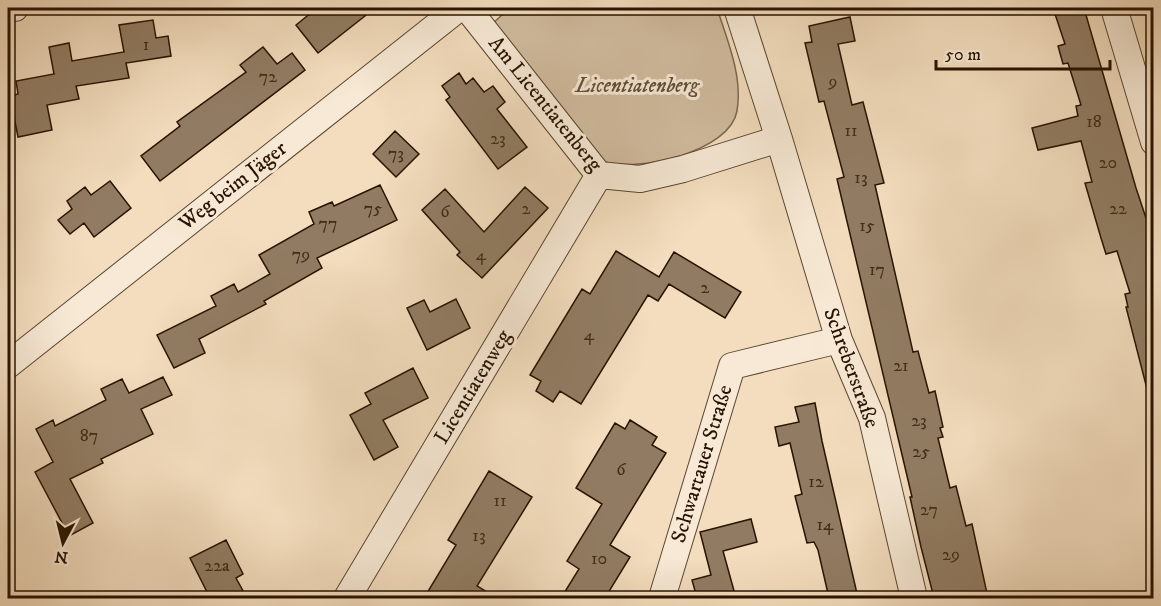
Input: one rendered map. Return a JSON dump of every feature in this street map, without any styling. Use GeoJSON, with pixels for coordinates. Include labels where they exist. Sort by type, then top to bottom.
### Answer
{"type":"FeatureCollection","features":[{"type":"Feature","properties":{"kind":"street"},"geometry":{"type":"LineString","coordinates":[[8,9],[15,8]]}},
{"type":"Feature","properties":{"kind":"street","name":"Weg beim Jäger"},"geometry":{"type":"LineString","coordinates":[[8,365],[459,8]]}},
{"type":"Feature","properties":{"kind":"street","name":"Am Licentiatenberg"},"geometry":{"type":"LineString","coordinates":[[467,8],[599,175],[640,178],[683,169],[779,139]]}},
{"type":"Feature","properties":{"kind":"street"},"geometry":{"type":"LineString","coordinates":[[737,8],[779,139]]}},
{"type":"Feature","properties":{"kind":"street"},"geometry":{"type":"LineString","coordinates":[[1114,8],[1154,142]]}},
{"type":"Feature","properties":{"kind":"street","name":"Schreberstraße"},"geometry":{"type":"LineString","coordinates":[[779,139],[839,340],[872,418],[914,598]]}},
{"type":"Feature","properties":{"kind":"street","name":"Licentiatenweg"},"geometry":{"type":"LineString","coordinates":[[347,598],[599,175]]}},
{"type":"Feature","properties":{"kind":"street","name":"Schwartauer Straße"},"geometry":{"type":"LineString","coordinates":[[662,598],[732,366],[839,340]]}},
{"type":"Feature","properties":{"kind":"green space","name":"Licentiatenberg"},"geometry":{"type":"Polygon","coordinates":[[[510,8],[717,8],[733,58],[738,85],[737,111],[731,125],[718,138],[681,156],[639,164],[605,162],[493,23],[510,8]]]}},
{"type":"Feature","properties":{"kind":"building"},"geometry":{"type":"Polygon","coordinates":[[[317,8],[375,8],[318,53],[296,25],[317,8]]]}},
{"type":"Feature","properties":{"kind":"building"},"geometry":{"type":"Polygon","coordinates":[[[1053,8],[1084,8],[1136,188],[1151,233],[1154,232],[1154,388],[1147,389],[1126,307],[1128,307],[1125,294],[1130,293],[1117,251],[1106,254],[1101,238],[1085,183],[1092,182],[1081,141],[1038,150],[1032,128],[1078,116],[1076,106],[1081,105],[1068,63],[1063,64],[1058,46],[1065,44],[1053,8]]]}},
{"type":"Feature","properties":{"kind":"building"},"geometry":{"type":"Polygon","coordinates":[[[850,17],[855,41],[838,44],[852,105],[863,102],[884,183],[875,185],[913,352],[918,351],[929,393],[935,391],[943,427],[940,428],[943,437],[938,438],[950,488],[956,486],[966,526],[972,524],[988,598],[934,598],[921,547],[910,497],[912,497],[837,179],[844,177],[824,101],[819,102],[805,43],[812,42],[809,26],[850,17]]]}},
{"type":"Feature","properties":{"kind":"building"},"geometry":{"type":"Polygon","coordinates":[[[153,20],[156,38],[168,36],[171,56],[126,63],[129,78],[76,86],[79,99],[47,105],[52,130],[18,137],[10,96],[18,94],[16,81],[54,74],[49,47],[69,43],[72,61],[124,52],[119,25],[153,20]]]}},
{"type":"Feature","properties":{"kind":"building"},"geometry":{"type":"Polygon","coordinates":[[[263,47],[277,64],[292,53],[305,70],[160,181],[141,156],[180,126],[177,122],[246,72],[240,65],[263,47]]]}},
{"type":"Feature","properties":{"kind":"building"},"geometry":{"type":"Polygon","coordinates":[[[459,73],[466,84],[473,78],[484,92],[493,86],[505,102],[497,109],[527,147],[498,169],[446,100],[450,97],[442,86],[459,73]]]}},
{"type":"Feature","properties":{"kind":"building"},"geometry":{"type":"Polygon","coordinates":[[[395,131],[419,154],[396,177],[373,154],[395,131]]]}},
{"type":"Feature","properties":{"kind":"building"},"geometry":{"type":"Polygon","coordinates":[[[110,181],[131,208],[94,237],[84,223],[70,234],[58,220],[72,209],[67,201],[85,187],[91,195],[110,181]]]}},
{"type":"Feature","properties":{"kind":"building"},"geometry":{"type":"Polygon","coordinates":[[[380,185],[397,220],[317,258],[322,268],[264,301],[266,304],[199,339],[205,353],[174,368],[157,335],[216,306],[211,296],[234,284],[238,292],[270,274],[259,255],[314,224],[309,212],[332,202],[334,206],[380,185]]]}},
{"type":"Feature","properties":{"kind":"building"},"geometry":{"type":"Polygon","coordinates":[[[525,187],[548,208],[482,278],[457,255],[460,252],[422,210],[445,189],[484,232],[525,187]]]}},
{"type":"Feature","properties":{"kind":"building"},"geometry":{"type":"Polygon","coordinates":[[[616,251],[659,277],[674,252],[741,292],[725,318],[669,284],[658,301],[648,295],[581,404],[560,391],[553,402],[536,391],[541,381],[530,375],[582,289],[590,294],[616,251]]]}},
{"type":"Feature","properties":{"kind":"building"},"geometry":{"type":"Polygon","coordinates":[[[456,299],[470,328],[427,350],[407,308],[424,300],[430,312],[456,299]]]}},
{"type":"Feature","properties":{"kind":"building"},"geometry":{"type":"Polygon","coordinates":[[[413,368],[428,398],[383,420],[398,447],[374,460],[350,415],[371,404],[365,393],[413,368]]]}},
{"type":"Feature","properties":{"kind":"building"},"geometry":{"type":"Polygon","coordinates":[[[163,377],[172,395],[141,409],[153,434],[101,459],[103,463],[70,479],[93,523],[69,536],[35,472],[53,462],[36,429],[53,420],[55,426],[106,400],[101,389],[122,379],[129,393],[163,377]]]}},
{"type":"Feature","properties":{"kind":"building"},"geometry":{"type":"Polygon","coordinates":[[[815,403],[858,598],[829,598],[818,550],[814,542],[807,543],[795,496],[802,494],[790,443],[779,446],[775,427],[799,422],[795,407],[815,403]]]}},
{"type":"Feature","properties":{"kind":"building"},"geometry":{"type":"Polygon","coordinates":[[[630,420],[657,437],[652,445],[666,453],[610,545],[630,557],[605,598],[561,598],[579,569],[567,561],[602,504],[576,488],[615,423],[625,429],[630,420]]]}},
{"type":"Feature","properties":{"kind":"building"},"geometry":{"type":"Polygon","coordinates":[[[489,471],[532,497],[477,586],[497,598],[424,598],[456,545],[448,540],[489,471]]]}},
{"type":"Feature","properties":{"kind":"building"},"geometry":{"type":"Polygon","coordinates":[[[751,519],[757,542],[723,551],[736,598],[697,598],[692,580],[711,575],[700,532],[751,519]]]}},
{"type":"Feature","properties":{"kind":"building"},"geometry":{"type":"Polygon","coordinates":[[[226,540],[243,574],[236,578],[247,598],[210,598],[190,558],[226,540]]]}}]}
